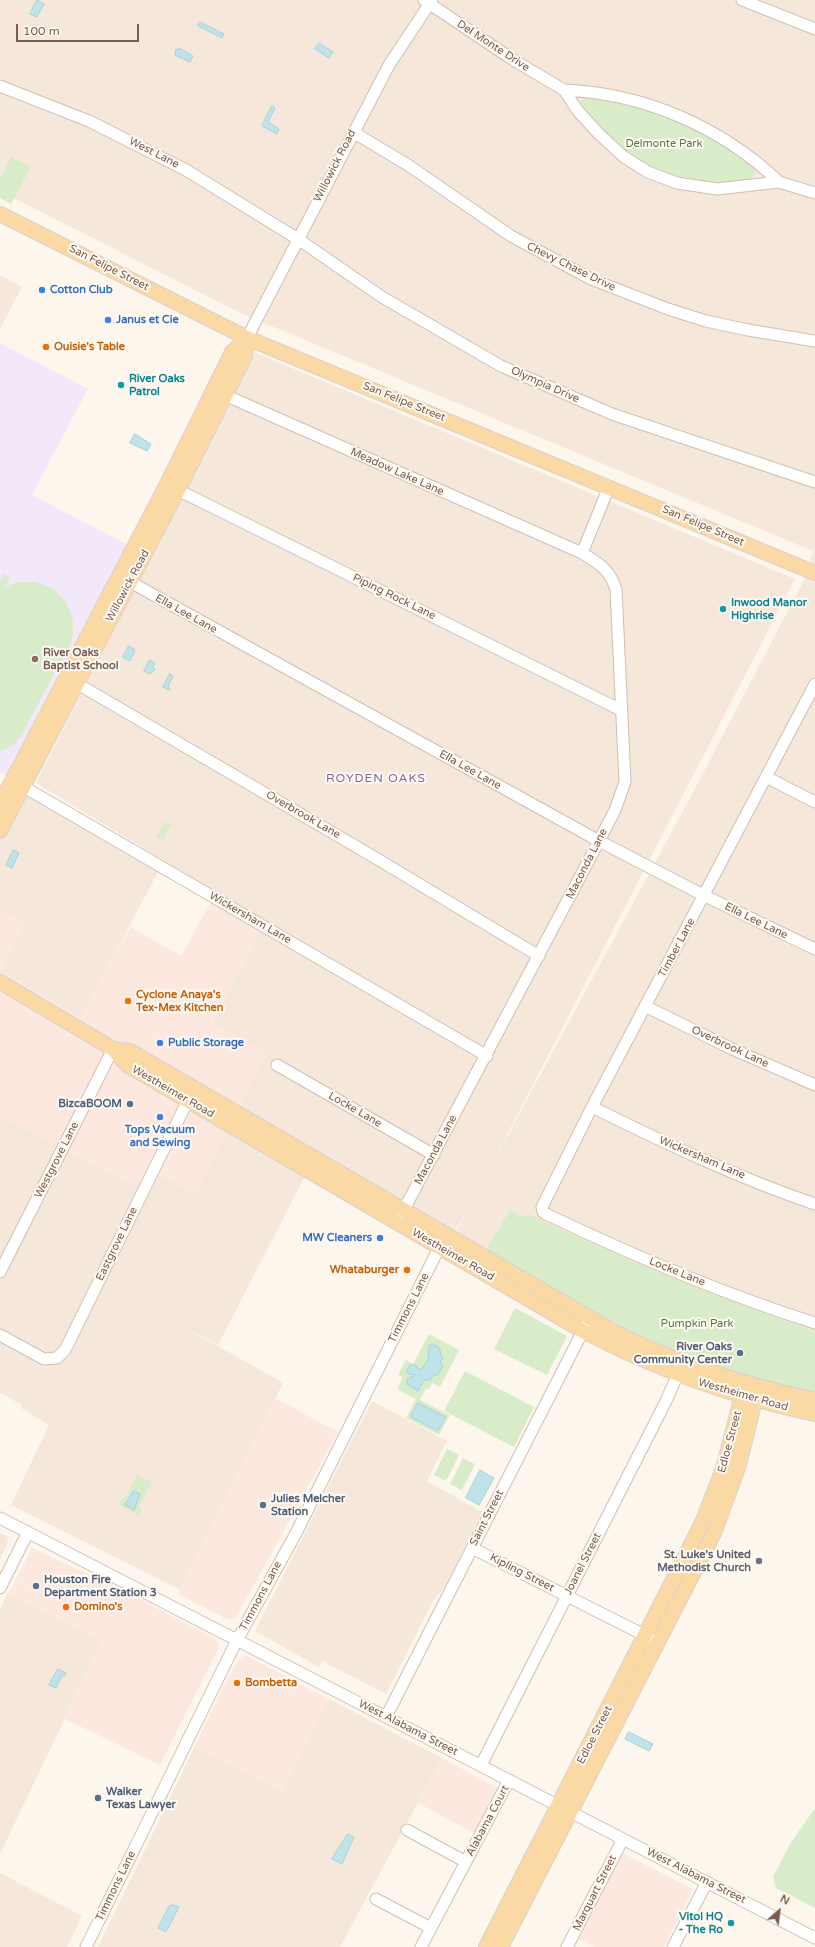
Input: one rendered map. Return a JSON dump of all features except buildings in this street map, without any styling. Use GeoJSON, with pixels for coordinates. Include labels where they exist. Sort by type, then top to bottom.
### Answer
{"type":"FeatureCollection","features":[{"type":"Feature","properties":{"kind":"main road","name":"San Felipe Street"},"geometry":{"type":"LineString","coordinates":[[0,214],[247,338],[815,573]]}},
{"type":"Feature","properties":{"kind":"main road","name":"Willowick Road"},"geometry":{"type":"LineString","coordinates":[[0,831],[18,784],[120,581],[173,487],[219,393],[232,352],[247,338]]}},
{"type":"Feature","properties":{"kind":"main road","name":"Willowick Road"},"geometry":{"type":"LineString","coordinates":[[0,804],[18,784]]}},
{"type":"Feature","properties":{"kind":"main road","name":"Westheimer Road"},"geometry":{"type":"LineString","coordinates":[[0,982],[113,1049],[130,1051],[191,1094],[400,1217],[468,1248],[512,1282]]}},
{"type":"Feature","properties":{"kind":"main road","name":"Westheimer Road"},"geometry":{"type":"LineString","coordinates":[[400,1217],[439,1248],[512,1282],[586,1325],[640,1345],[680,1369],[748,1398],[815,1414]]}},
{"type":"Feature","properties":{"kind":"main road"},"geometry":{"type":"LineString","coordinates":[[439,1248],[450,1246],[468,1248]]}},
{"type":"Feature","properties":{"kind":"main road","name":"Westheimer Road"},"geometry":{"type":"LineString","coordinates":[[680,1369],[815,1400]]}},
{"type":"Feature","properties":{"kind":"main road","name":"Edloe Street"},"geometry":{"type":"LineString","coordinates":[[564,1809],[623,1711],[687,1552],[706,1513],[753,1386]]}},
{"type":"Feature","properties":{"kind":"main road","name":"Edloe Street"},"geometry":{"type":"LineString","coordinates":[[486,1947],[508,1919],[564,1809],[610,1705],[652,1639],[714,1533],[736,1475],[748,1398]]}},
{"type":"Feature","properties":{"kind":"main road"},"geometry":{"type":"LineString","coordinates":[[687,1552],[700,1559]]}},
{"type":"Feature","properties":{"kind":"main road"},"geometry":{"type":"LineString","coordinates":[[610,1705],[623,1711]]}},
{"type":"Feature","properties":{"kind":"main road","name":"Edloe Street"},"geometry":{"type":"LineString","coordinates":[[501,1947],[508,1919]]}},
{"type":"Feature","properties":{"kind":"street"},"geometry":{"type":"LineString","coordinates":[[742,0],[815,29]]}},
{"type":"Feature","properties":{"kind":"street","name":"Del Monte Drive"},"geometry":{"type":"LineString","coordinates":[[428,1],[512,59],[564,90],[578,111],[599,134],[624,157],[648,172],[677,183],[717,188],[779,182],[815,193]]}},
{"type":"Feature","properties":{"kind":"street","name":"Willowick Road"},"geometry":{"type":"LineString","coordinates":[[247,338],[353,132],[389,65],[428,1]]}},
{"type":"Feature","properties":{"kind":"street","name":"West Lane"},"geometry":{"type":"LineString","coordinates":[[0,86],[89,121],[139,145],[186,170],[298,239]]}},
{"type":"Feature","properties":{"kind":"street","name":"Del Monte Drive"},"geometry":{"type":"LineString","coordinates":[[564,90],[591,91],[626,98],[676,115],[717,135],[752,158],[779,182]]}},
{"type":"Feature","properties":{"kind":"street","name":"Chevy Chase Drive"},"geometry":{"type":"LineString","coordinates":[[353,132],[408,165],[511,236],[590,279],[668,309],[706,320],[748,330],[815,341]]}},
{"type":"Feature","properties":{"kind":"street","name":"Olympia Drive"},"geometry":{"type":"LineString","coordinates":[[298,239],[382,297],[501,366],[612,414],[815,482]]}},
{"type":"Feature","properties":{"kind":"street","name":"Meadow Lake Lane"},"geometry":{"type":"LineString","coordinates":[[219,393],[582,553]]}},
{"type":"Feature","properties":{"kind":"street","name":"Piping Rock Lane"},"geometry":{"type":"LineString","coordinates":[[173,487],[621,710]]}},
{"type":"Feature","properties":{"kind":"street"},"geometry":{"type":"LineString","coordinates":[[582,553],[609,487]]}},
{"type":"Feature","properties":{"kind":"street","name":"Maconda Lane"},"geometry":{"type":"LineString","coordinates":[[400,1217],[599,841],[615,810],[625,782],[616,589],[611,575],[599,563],[582,553]]}},
{"type":"Feature","properties":{"kind":"street","name":"Ella Lee Lane"},"geometry":{"type":"LineString","coordinates":[[120,581],[599,841],[705,896],[815,949]]}},
{"type":"Feature","properties":{"kind":"street","name":"Overbrook Lane"},"geometry":{"type":"LineString","coordinates":[[71,680],[374,857],[539,956]]}},
{"type":"Feature","properties":{"kind":"street","name":"Timber Lane"},"geometry":{"type":"LineString","coordinates":[[543,1212],[543,1202],[815,684]]}},
{"type":"Feature","properties":{"kind":"street"},"geometry":{"type":"LineString","coordinates":[[766,777],[815,802]]}},
{"type":"Feature","properties":{"kind":"street","name":"Wickersham Lane"},"geometry":{"type":"LineString","coordinates":[[18,784],[486,1056]]}},
{"type":"Feature","properties":{"kind":"street","name":"Overbrook Lane"},"geometry":{"type":"LineString","coordinates":[[645,1006],[730,1048],[815,1085]]}},
{"type":"Feature","properties":{"kind":"street","name":"Westgrove Lane"},"geometry":{"type":"LineString","coordinates":[[0,1272],[113,1049]]}},
{"type":"Feature","properties":{"kind":"street","name":"Locke Lane"},"geometry":{"type":"LineString","coordinates":[[277,1065],[434,1155]]}},
{"type":"Feature","properties":{"kind":"street","name":"Eastgrove Lane"},"geometry":{"type":"LineString","coordinates":[[0,1336],[44,1359],[57,1358],[65,1350],[191,1094]]}},
{"type":"Feature","properties":{"kind":"street","name":"Wickersham Lane"},"geometry":{"type":"LineString","coordinates":[[592,1107],[674,1147],[784,1193],[815,1204]]}},
{"type":"Feature","properties":{"kind":"street","name":"Locke Lane"},"geometry":{"type":"LineString","coordinates":[[543,1212],[622,1250],[815,1324]]}},
{"type":"Feature","properties":{"kind":"street","name":"Timmons Lane"},"geometry":{"type":"LineString","coordinates":[[86,1947],[237,1640],[295,1535],[439,1248]]}},
{"type":"Feature","properties":{"kind":"street","name":"Saint Street"},"geometry":{"type":"LineString","coordinates":[[386,1717],[586,1325]]}},
{"type":"Feature","properties":{"kind":"street","name":"Joanel Street"},"geometry":{"type":"LineString","coordinates":[[480,1765],[567,1596],[680,1369]]}},
{"type":"Feature","properties":{"kind":"street","name":"West Alabama Street"},"geometry":{"type":"LineString","coordinates":[[0,1518],[815,1938]]}},
{"type":"Feature","properties":{"kind":"street"},"geometry":{"type":"LineString","coordinates":[[0,1588],[28,1532]]}},
{"type":"Feature","properties":{"kind":"street","name":"Kipling Street"},"geometry":{"type":"LineString","coordinates":[[472,1548],[652,1639]]}},
{"type":"Feature","properties":{"kind":"street","name":"Alabama Court"},"geometry":{"type":"LineString","coordinates":[[421,1947],[509,1780]]}},
{"type":"Feature","properties":{"kind":"street","name":"Alabama Court"},"geometry":{"type":"LineString","coordinates":[[406,1830],[466,1862]]}},
{"type":"Feature","properties":{"kind":"street","name":"Marquart Street"},"geometry":{"type":"LineString","coordinates":[[567,1947],[623,1839]]}},
{"type":"Feature","properties":{"kind":"street"},"geometry":{"type":"LineString","coordinates":[[673,1947],[707,1882]]}},
{"type":"Feature","properties":{"kind":"street"},"geometry":{"type":"LineString","coordinates":[[376,1899],[431,1928]]}},
{"type":"Feature","properties":{"kind":"shaded area"},"geometry":{"type":"Polygon","coordinates":[[[0,0],[815,0],[815,1390],[490,1253],[456,1232],[467,1210],[455,1231],[237,1108],[266,1054],[212,1022],[265,922],[36,783],[254,352],[795,579],[484,1179],[690,798],[803,582],[813,551],[240,313],[0,191],[0,0]]]}},
{"type":"Feature","properties":{"kind":"shaded area"},"geometry":{"type":"Polygon","coordinates":[[[0,275],[22,287],[0,329],[0,275]]]}},
{"type":"Feature","properties":{"kind":"shaded area","name":"River Oaks Baptist School"},"geometry":{"type":"Polygon","coordinates":[[[0,343],[88,389],[32,495],[130,546],[9,777],[0,772],[0,343]]]}},
{"type":"Feature","properties":{"kind":"shaded area"},"geometry":{"type":"Polygon","coordinates":[[[26,792],[159,870],[81,1018],[0,971],[24,924],[0,910],[0,840],[26,792]]]}},
{"type":"Feature","properties":{"kind":"shaded area"},"geometry":{"type":"Polygon","coordinates":[[[211,901],[261,930],[212,1021],[266,1054],[195,1195],[159,1174],[150,1194],[0,1116],[0,971],[81,1017],[130,927],[181,956],[211,901]]]}},
{"type":"Feature","properties":{"kind":"shaded area"},"geometry":{"type":"Polygon","coordinates":[[[0,910],[24,924],[0,971],[0,910]]]}},
{"type":"Feature","properties":{"kind":"shaded area"},"geometry":{"type":"Polygon","coordinates":[[[0,1116],[150,1193],[159,1174],[195,1194],[227,1129],[305,1176],[218,1345],[163,1315],[283,1383],[180,1590],[11,1505],[49,1425],[21,1408],[22,1405],[0,1393],[0,1116]]]}},
{"type":"Feature","properties":{"kind":"shaded area"},"geometry":{"type":"Polygon","coordinates":[[[275,1398],[338,1432],[236,1618],[229,1620],[178,1594],[275,1398]]]}},
{"type":"Feature","properties":{"kind":"shaded area"},"geometry":{"type":"Polygon","coordinates":[[[372,1401],[447,1441],[427,1481],[482,1512],[445,1587],[432,1603],[386,1694],[322,1661],[319,1667],[255,1631],[372,1401]]]}},
{"type":"Feature","properties":{"kind":"shaded area"},"geometry":{"type":"Polygon","coordinates":[[[0,1533],[7,1536],[8,1542],[0,1559],[0,1533]]]}},
{"type":"Feature","properties":{"kind":"shaded area"},"geometry":{"type":"Polygon","coordinates":[[[32,1548],[126,1592],[216,1639],[219,1647],[160,1765],[65,1719],[105,1636],[102,1641],[8,1595],[32,1548]]]}},
{"type":"Feature","properties":{"kind":"shaded area"},"geometry":{"type":"Polygon","coordinates":[[[7,1593],[102,1641],[0,1854],[0,1611],[7,1593]]]}},
{"type":"Feature","properties":{"kind":"shaded area"},"geometry":{"type":"Polygon","coordinates":[[[245,1655],[329,1699],[282,1790],[195,1746],[224,1685],[239,1659],[245,1655]]]}},
{"type":"Feature","properties":{"kind":"shaded area"},"geometry":{"type":"Polygon","coordinates":[[[329,1699],[442,1758],[340,1947],[98,1947],[195,1746],[282,1790],[329,1699]]]}},
{"type":"Feature","properties":{"kind":"shaded area"},"geometry":{"type":"Polygon","coordinates":[[[442,1758],[498,1788],[476,1834],[418,1803],[442,1758]]]}},
{"type":"Feature","properties":{"kind":"shaded area"},"geometry":{"type":"Polygon","coordinates":[[[622,1853],[693,1889],[664,1947],[594,1947],[579,1939],[622,1853]]]}},
{"type":"Feature","properties":{"kind":"shaded area"},"geometry":{"type":"Polygon","coordinates":[[[0,1873],[82,1916],[67,1947],[0,1947],[0,1873]]]}},
{"type":"Feature","properties":{"kind":"green space","name":"Delmonte Park"},"geometry":{"type":"Polygon","coordinates":[[[585,97],[606,98],[622,101],[664,115],[709,136],[729,148],[745,160],[756,171],[754,175],[744,181],[714,182],[674,177],[648,168],[625,154],[613,143],[581,107],[581,101],[585,97]]]}},
{"type":"Feature","properties":{"kind":"green space"},"geometry":{"type":"Polygon","coordinates":[[[11,157],[31,167],[11,204],[0,198],[0,179],[11,157]]]}},
{"type":"Feature","properties":{"kind":"green space"},"geometry":{"type":"Polygon","coordinates":[[[4,574],[10,577],[5,587],[21,582],[33,582],[44,585],[56,591],[70,610],[73,634],[69,647],[22,734],[14,744],[0,752],[0,581],[4,574]]]}},
{"type":"Feature","properties":{"kind":"green space"},"geometry":{"type":"Polygon","coordinates":[[[164,822],[171,825],[163,840],[156,837],[164,822]]]}},
{"type":"Feature","properties":{"kind":"green space","name":"Pumpkin Park"},"geometry":{"type":"Polygon","coordinates":[[[510,1210],[523,1217],[530,1215],[635,1262],[707,1291],[815,1331],[815,1393],[751,1378],[686,1356],[617,1325],[485,1251],[510,1210]]]}},
{"type":"Feature","properties":{"kind":"green space"},"geometry":{"type":"Polygon","coordinates":[[[515,1308],[567,1336],[547,1375],[494,1349],[515,1308]]]}},
{"type":"Feature","properties":{"kind":"green space"},"geometry":{"type":"Polygon","coordinates":[[[429,1334],[459,1350],[440,1387],[432,1383],[429,1390],[426,1388],[420,1400],[450,1415],[439,1435],[406,1418],[416,1399],[397,1389],[403,1377],[398,1375],[406,1360],[413,1364],[429,1334]]]}},
{"type":"Feature","properties":{"kind":"green space"},"geometry":{"type":"Polygon","coordinates":[[[465,1371],[534,1407],[514,1447],[444,1411],[465,1371]]]}},
{"type":"Feature","properties":{"kind":"green space"},"geometry":{"type":"Polygon","coordinates":[[[447,1449],[459,1455],[446,1481],[434,1475],[447,1449]]]}},
{"type":"Feature","properties":{"kind":"green space"},"geometry":{"type":"Polygon","coordinates":[[[463,1458],[475,1464],[462,1490],[450,1484],[463,1458]]]}},
{"type":"Feature","properties":{"kind":"green space"},"geometry":{"type":"Polygon","coordinates":[[[137,1475],[152,1482],[139,1507],[142,1508],[139,1515],[118,1504],[122,1498],[126,1497],[137,1475]]]}},
{"type":"Feature","properties":{"kind":"green space"},"geometry":{"type":"Polygon","coordinates":[[[815,1808],[815,1908],[776,1888],[773,1877],[790,1844],[815,1808]]]}},
{"type":"Feature","properties":{"kind":"water"},"geometry":{"type":"Polygon","coordinates":[[[37,0],[44,4],[37,17],[30,14],[37,0]]]}},
{"type":"Feature","properties":{"kind":"water"},"geometry":{"type":"Polygon","coordinates":[[[200,22],[224,34],[222,38],[198,26],[200,22]]]}},
{"type":"Feature","properties":{"kind":"water"},"geometry":{"type":"Polygon","coordinates":[[[319,43],[333,52],[329,58],[315,49],[319,43]]]}},
{"type":"Feature","properties":{"kind":"water"},"geometry":{"type":"Polygon","coordinates":[[[179,48],[193,56],[190,62],[175,55],[176,49],[178,50],[179,48]]]}},
{"type":"Feature","properties":{"kind":"water"},"geometry":{"type":"Polygon","coordinates":[[[272,106],[275,108],[268,122],[279,129],[277,134],[262,126],[272,106]]]}},
{"type":"Feature","properties":{"kind":"water"},"geometry":{"type":"Polygon","coordinates":[[[135,434],[151,444],[147,451],[130,443],[135,434]]]}},
{"type":"Feature","properties":{"kind":"water"},"geometry":{"type":"Polygon","coordinates":[[[129,646],[135,650],[130,661],[123,657],[129,646]]]}},
{"type":"Feature","properties":{"kind":"water"},"geometry":{"type":"Polygon","coordinates":[[[150,660],[155,663],[153,667],[155,669],[150,674],[144,671],[150,660]]]}},
{"type":"Feature","properties":{"kind":"water"},"geometry":{"type":"Polygon","coordinates":[[[170,674],[173,676],[168,686],[170,688],[169,690],[163,687],[170,674]]]}},
{"type":"Feature","properties":{"kind":"water"},"geometry":{"type":"Polygon","coordinates":[[[14,850],[19,853],[12,868],[6,865],[14,850]]]}},
{"type":"Feature","properties":{"kind":"water"},"geometry":{"type":"Polygon","coordinates":[[[432,1344],[440,1348],[443,1358],[440,1362],[443,1365],[438,1375],[434,1375],[430,1380],[424,1380],[418,1391],[407,1384],[407,1379],[415,1375],[408,1374],[407,1370],[410,1365],[416,1365],[418,1369],[422,1369],[428,1360],[429,1346],[432,1344]]]}},
{"type":"Feature","properties":{"kind":"water"},"geometry":{"type":"Polygon","coordinates":[[[418,1403],[446,1417],[438,1431],[411,1417],[418,1403]]]}},
{"type":"Feature","properties":{"kind":"water"},"geometry":{"type":"Polygon","coordinates":[[[480,1470],[494,1478],[479,1505],[466,1498],[480,1470]]]}},
{"type":"Feature","properties":{"kind":"water"},"geometry":{"type":"Polygon","coordinates":[[[134,1491],[140,1494],[134,1510],[125,1505],[134,1491]]]}},
{"type":"Feature","properties":{"kind":"water"},"geometry":{"type":"Polygon","coordinates":[[[58,1669],[66,1673],[64,1676],[62,1675],[56,1688],[49,1685],[58,1669]]]}},
{"type":"Feature","properties":{"kind":"water"},"geometry":{"type":"Polygon","coordinates":[[[629,1732],[653,1744],[649,1751],[625,1739],[629,1732]]]}},
{"type":"Feature","properties":{"kind":"water"},"geometry":{"type":"Polygon","coordinates":[[[348,1834],[354,1837],[342,1864],[332,1859],[348,1834]]]}},
{"type":"Feature","properties":{"kind":"water"},"geometry":{"type":"Polygon","coordinates":[[[174,1905],[179,1907],[166,1932],[158,1928],[169,1906],[174,1905]]]}},
{"type":"Feature","properties":{"kind":"place","name":"Cotton Club"},"geometry":{"type":"Point","coordinates":[42,290]}},
{"type":"Feature","properties":{"kind":"place","name":"Janus et Cie"},"geometry":{"type":"Point","coordinates":[108,320]}},
{"type":"Feature","properties":{"kind":"place","name":"Ouisie's Table"},"geometry":{"type":"Point","coordinates":[46,347]}},
{"type":"Feature","properties":{"kind":"place","name":"River Oaks Patrol"},"geometry":{"type":"Point","coordinates":[121,385]}},
{"type":"Feature","properties":{"kind":"place","name":"Inwood Manor Highrise"},"geometry":{"type":"Point","coordinates":[723,609]}},
{"type":"Feature","properties":{"kind":"place","name":"River Oaks Baptist School"},"geometry":{"type":"Point","coordinates":[35,659]}},
{"type":"Feature","properties":{"kind":"place","name":"Cyclone Anaya's Tex-Mex Kitchen"},"geometry":{"type":"Point","coordinates":[128,1001]}},
{"type":"Feature","properties":{"kind":"place","name":"Public Storage"},"geometry":{"type":"Point","coordinates":[160,1043]}},
{"type":"Feature","properties":{"kind":"place","name":"BizcaBOOM"},"geometry":{"type":"Point","coordinates":[130,1104]}},
{"type":"Feature","properties":{"kind":"place","name":"Tops Vacuum and Sewing"},"geometry":{"type":"Point","coordinates":[160,1117]}},
{"type":"Feature","properties":{"kind":"place","name":"MW Cleaners"},"geometry":{"type":"Point","coordinates":[380,1238]}},
{"type":"Feature","properties":{"kind":"place","name":"Whataburger"},"geometry":{"type":"Point","coordinates":[407,1270]}},
{"type":"Feature","properties":{"kind":"place","name":"River Oaks Community Center"},"geometry":{"type":"Point","coordinates":[740,1353]}},
{"type":"Feature","properties":{"kind":"place","name":"Julies Melcher Station"},"geometry":{"type":"Point","coordinates":[263,1505]}},
{"type":"Feature","properties":{"kind":"place","name":"St. Luke's United Methodist Church"},"geometry":{"type":"Point","coordinates":[759,1561]}},
{"type":"Feature","properties":{"kind":"place","name":"Houston Fire Department Station 3"},"geometry":{"type":"Point","coordinates":[36,1586]}},
{"type":"Feature","properties":{"kind":"place","name":"Domino's"},"geometry":{"type":"Point","coordinates":[66,1607]}},
{"type":"Feature","properties":{"kind":"place","name":"Bombetta"},"geometry":{"type":"Point","coordinates":[237,1683]}},
{"type":"Feature","properties":{"kind":"place","name":"Walker Texas Lawyer"},"geometry":{"type":"Point","coordinates":[98,1798]}},
{"type":"Feature","properties":{"kind":"place","name":"Vitol HQ - The Ro"},"geometry":{"type":"Point","coordinates":[731,1923]}},
{"type":"Feature","properties":{"kind":"district","name":"ROYDEN OAKS"},"geometry":{"type":"Point","coordinates":[376,779]}}]}
